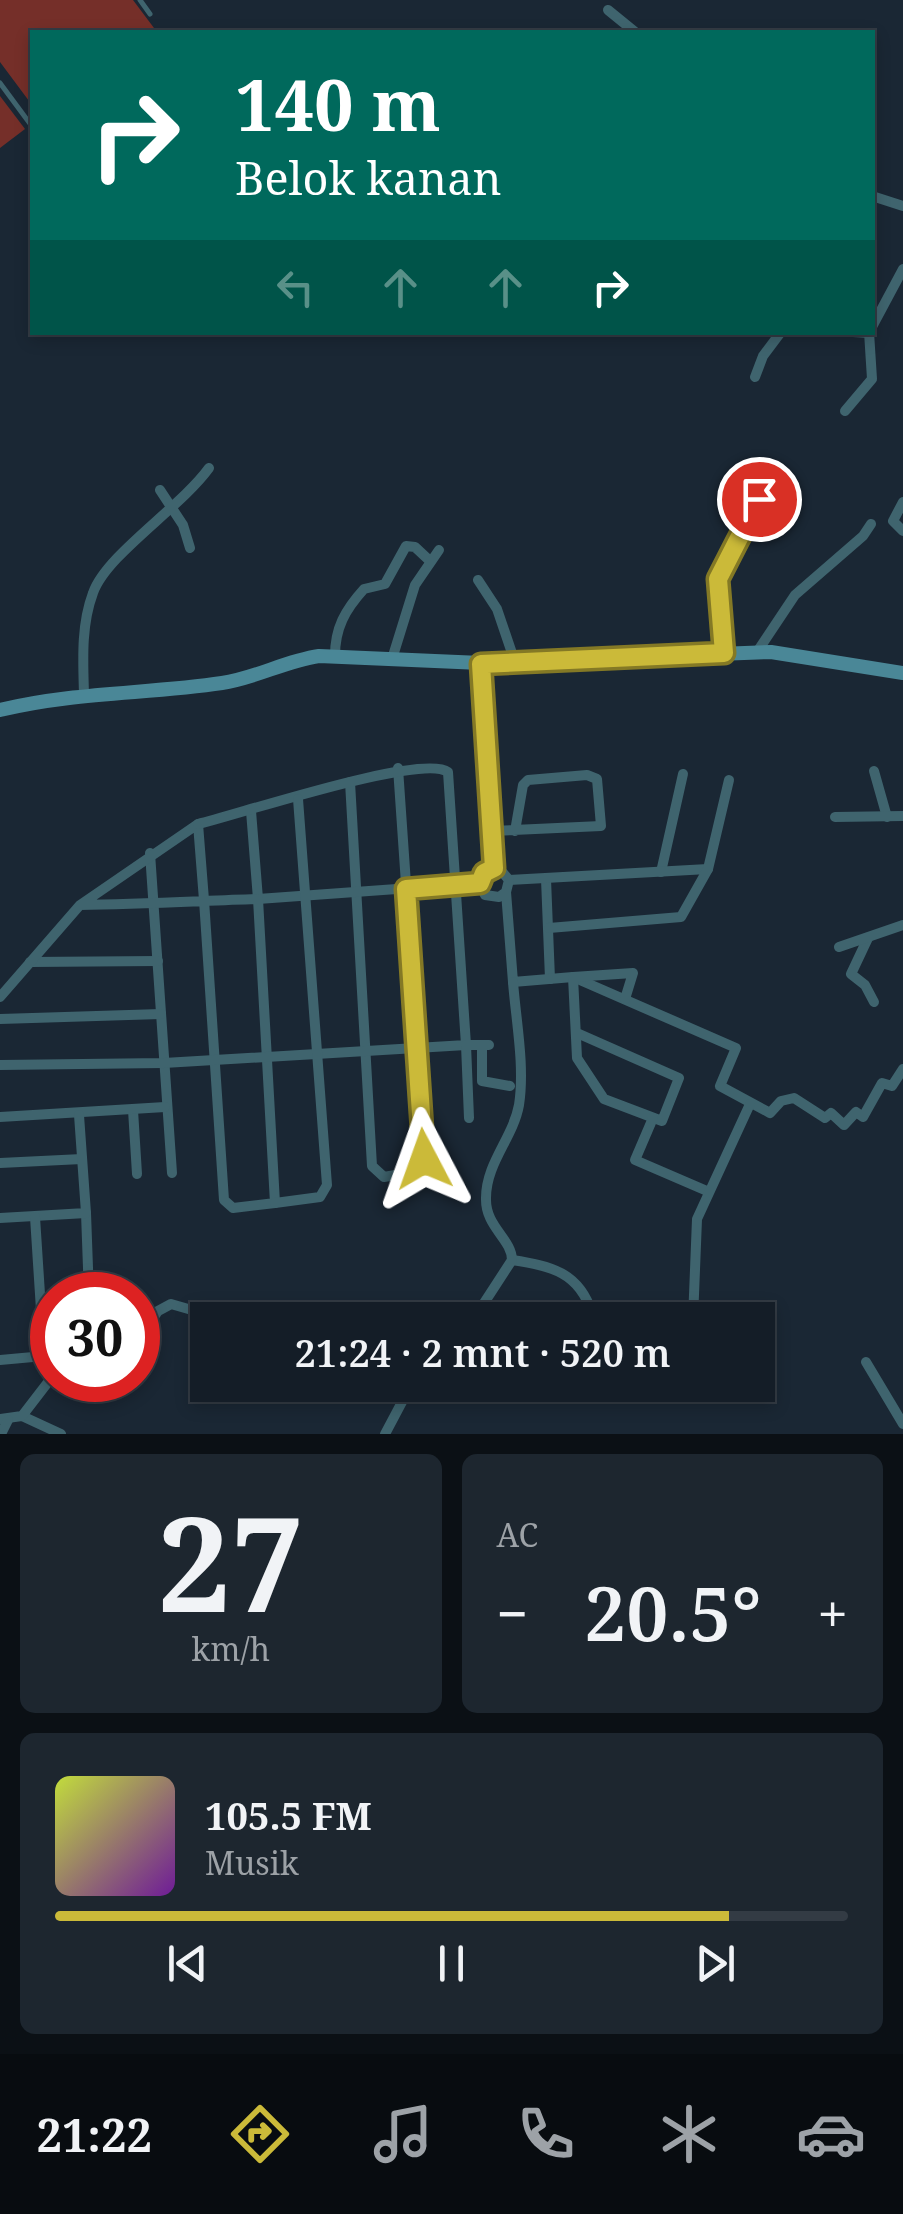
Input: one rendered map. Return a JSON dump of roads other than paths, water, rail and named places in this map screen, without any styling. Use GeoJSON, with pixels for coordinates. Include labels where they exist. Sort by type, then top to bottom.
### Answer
{"type":"FeatureCollection","features":[{"type":"Feature","properties":{"kind":"main road"},"geometry":{"type":"LineString","coordinates":[[0,710],[84,694],[229,682],[293,660],[335,656],[481,664],[757,652],[903,673]]}},
{"type":"Feature","properties":{"kind":"street"},"geometry":{"type":"LineString","coordinates":[[608,10],[633,30]]}},
{"type":"Feature","properties":{"kind":"street"},"geometry":{"type":"LineString","coordinates":[[875,197],[903,206]]}},
{"type":"Feature","properties":{"kind":"street"},"geometry":{"type":"LineString","coordinates":[[875,321],[903,268]]}},
{"type":"Feature","properties":{"kind":"street"},"geometry":{"type":"LineString","coordinates":[[756,377],[763,356],[780,335]]}},
{"type":"Feature","properties":{"kind":"street"},"geometry":{"type":"LineString","coordinates":[[845,412],[872,379],[870,335]]}},
{"type":"Feature","properties":{"kind":"street"},"geometry":{"type":"LineString","coordinates":[[84,694],[84,636],[93,593],[116,558],[174,508],[209,468]]}},
{"type":"Feature","properties":{"kind":"street"},"geometry":{"type":"LineString","coordinates":[[724,653],[718,579],[770,477]]}},
{"type":"Feature","properties":{"kind":"street"},"geometry":{"type":"LineString","coordinates":[[160,490],[174,508],[190,548]]}},
{"type":"Feature","properties":{"kind":"street"},"geometry":{"type":"LineString","coordinates":[[903,502],[893,521],[903,531]]}},
{"type":"Feature","properties":{"kind":"street"},"geometry":{"type":"LineString","coordinates":[[757,652],[795,596],[863,536],[870,524]]}},
{"type":"Feature","properties":{"kind":"street"},"geometry":{"type":"LineString","coordinates":[[335,656],[336,630],[347,612],[364,588],[385,584],[406,546],[415,547],[430,561]]}},
{"type":"Feature","properties":{"kind":"street"},"geometry":{"type":"LineString","coordinates":[[392,659],[415,584],[439,550]]}},
{"type":"Feature","properties":{"kind":"street"},"geometry":{"type":"LineString","coordinates":[[478,580],[497,609],[515,662]]}},
{"type":"Feature","properties":{"kind":"street"},"geometry":{"type":"LineString","coordinates":[[481,664],[494,868]]}},
{"type":"Feature","properties":{"kind":"street"},"geometry":{"type":"LineString","coordinates":[[0,998],[80,905],[150,853],[198,824],[398,768],[433,765],[448,772],[469,1118]]}},
{"type":"Feature","properties":{"kind":"street"},"geometry":{"type":"LineString","coordinates":[[350,782],[372,1166],[384,1177],[418,1171],[424,1159],[398,768]]}},
{"type":"Feature","properties":{"kind":"street"},"geometry":{"type":"LineString","coordinates":[[874,771],[887,817]]}},
{"type":"Feature","properties":{"kind":"street"},"geometry":{"type":"LineString","coordinates":[[661,872],[684,774]]}},
{"type":"Feature","properties":{"kind":"street"},"geometry":{"type":"LineString","coordinates":[[493,831],[515,831],[601,826],[597,779],[588,775],[528,780],[523,785],[515,831]]}},
{"type":"Feature","properties":{"kind":"street"},"geometry":{"type":"LineString","coordinates":[[549,928],[676,920],[708,870],[729,780]]}},
{"type":"Feature","properties":{"kind":"street"},"geometry":{"type":"LineString","coordinates":[[198,824],[226,1205],[276,1204],[326,1192],[298,799]]}},
{"type":"Feature","properties":{"kind":"street"},"geometry":{"type":"LineString","coordinates":[[251,812],[276,1204]]}},
{"type":"Feature","properties":{"kind":"street"},"geometry":{"type":"LineString","coordinates":[[834,817],[903,816]]}},
{"type":"Feature","properties":{"kind":"street"},"geometry":{"type":"LineString","coordinates":[[150,853],[172,1173]]}},
{"type":"Feature","properties":{"kind":"street"},"geometry":{"type":"LineString","coordinates":[[480,883],[484,873],[494,868],[504,871],[509,880],[506,892],[518,1108],[488,1175],[486,1201],[487,1216],[512,1251],[512,1260],[485,1302]]}},
{"type":"Feature","properties":{"kind":"street"},"geometry":{"type":"LineString","coordinates":[[509,880],[708,870]]}},
{"type":"Feature","properties":{"kind":"street"},"geometry":{"type":"LineString","coordinates":[[546,879],[550,978]]}},
{"type":"Feature","properties":{"kind":"street"},"geometry":{"type":"LineString","coordinates":[[80,905],[306,897],[480,883]]}},
{"type":"Feature","properties":{"kind":"street"},"geometry":{"type":"LineString","coordinates":[[480,883],[490,897],[506,892]]}},
{"type":"Feature","properties":{"kind":"street"},"geometry":{"type":"LineString","coordinates":[[839,946],[903,925]]}},
{"type":"Feature","properties":{"kind":"street"},"geometry":{"type":"LineString","coordinates":[[868,938],[851,974],[874,1002]]}},
{"type":"Feature","properties":{"kind":"street"},"geometry":{"type":"LineString","coordinates":[[30,962],[158,960]]}},
{"type":"Feature","properties":{"kind":"street"},"geometry":{"type":"LineString","coordinates":[[513,982],[633,973],[624,999]]}},
{"type":"Feature","properties":{"kind":"street"},"geometry":{"type":"LineString","coordinates":[[574,977],[736,1048],[720,1086],[770,1113],[781,1101],[794,1098],[824,1118],[831,1113],[844,1124],[856,1112],[863,1117],[882,1082],[892,1086],[903,1069]]}},
{"type":"Feature","properties":{"kind":"street"},"geometry":{"type":"LineString","coordinates":[[574,977],[577,1058],[604,1098],[662,1121],[680,1078],[578,1032]]}},
{"type":"Feature","properties":{"kind":"street"},"geometry":{"type":"LineString","coordinates":[[0,1019],[161,1014]]}},
{"type":"Feature","properties":{"kind":"street"},"geometry":{"type":"LineString","coordinates":[[0,1066],[164,1062],[486,1045],[482,1082],[510,1086]]}},
{"type":"Feature","properties":{"kind":"street"},"geometry":{"type":"LineString","coordinates":[[693,1302],[695,1235],[707,1191],[750,1104]]}},
{"type":"Feature","properties":{"kind":"street"},"geometry":{"type":"LineString","coordinates":[[0,1117],[166,1107]]}},
{"type":"Feature","properties":{"kind":"street"},"geometry":{"type":"LineString","coordinates":[[133,1110],[137,1174]]}},
{"type":"Feature","properties":{"kind":"street"},"geometry":{"type":"LineString","coordinates":[[79,1115],[88,1272]]}},
{"type":"Feature","properties":{"kind":"street"},"geometry":{"type":"LineString","coordinates":[[653,1118],[635,1160],[707,1191]]}},
{"type":"Feature","properties":{"kind":"street"},"geometry":{"type":"LineString","coordinates":[[0,1163],[82,1159]]}},
{"type":"Feature","properties":{"kind":"street"},"geometry":{"type":"LineString","coordinates":[[0,1218],[86,1213]]}},
{"type":"Feature","properties":{"kind":"street"},"geometry":{"type":"LineString","coordinates":[[0,1360],[44,1356],[35,1217]]}},
{"type":"Feature","properties":{"kind":"street"},"geometry":{"type":"LineString","coordinates":[[512,1260],[543,1264],[573,1278],[586,1302]]}},
{"type":"Feature","properties":{"kind":"street"},"geometry":{"type":"LineString","coordinates":[[160,1310],[171,1304],[190,1310]]}},
{"type":"Feature","properties":{"kind":"street"},"geometry":{"type":"LineString","coordinates":[[866,1362],[903,1424]]}},
{"type":"Feature","properties":{"kind":"street"},"geometry":{"type":"LineString","coordinates":[[22,1416],[33,1402]]}},
{"type":"Feature","properties":{"kind":"street"},"geometry":{"type":"LineString","coordinates":[[385,1434],[401,1402]]}},
{"type":"Feature","properties":{"kind":"street"},"geometry":{"type":"LineString","coordinates":[[1,1434],[4,1419],[22,1416],[61,1434]]}},
{"type":"Feature","properties":{"kind":"lane"},"geometry":{"type":"LineString","coordinates":[[140,0],[150,14]]}},
{"type":"Feature","properties":{"kind":"lane"},"geometry":{"type":"LineString","coordinates":[[0,83],[30,124]]}}]}
